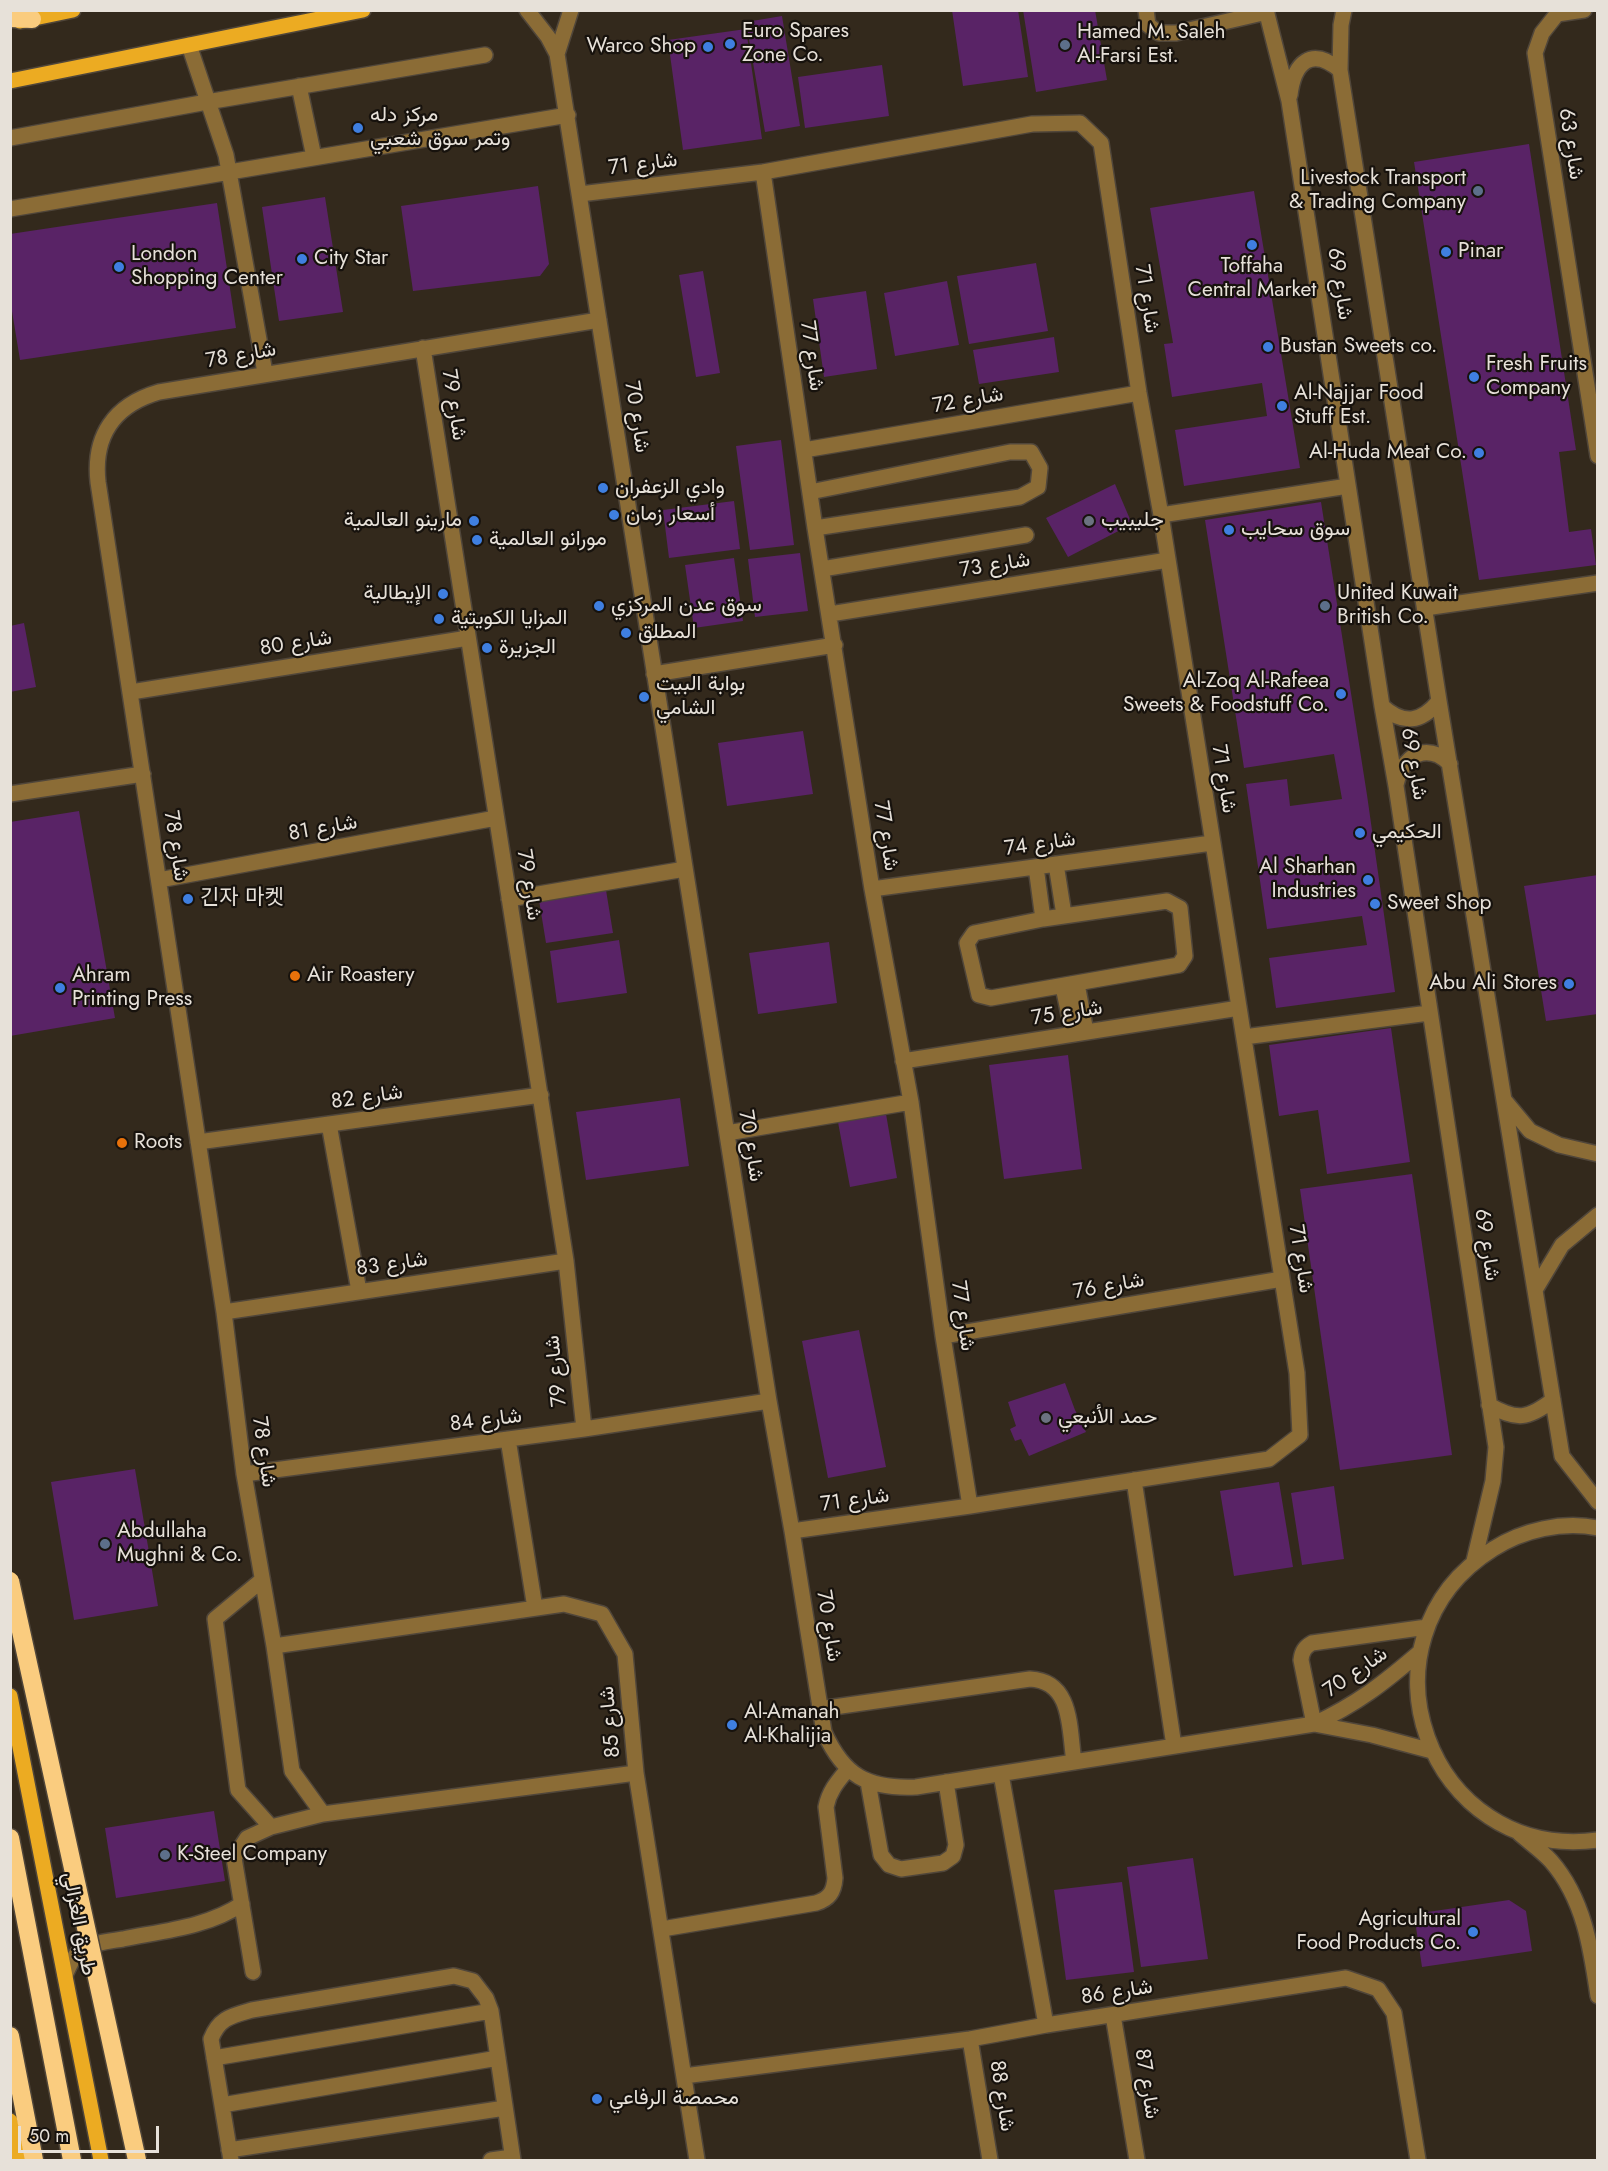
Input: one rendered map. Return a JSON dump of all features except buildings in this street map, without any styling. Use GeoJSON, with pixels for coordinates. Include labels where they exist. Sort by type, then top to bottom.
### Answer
{"type":"FeatureCollection","features":[{"type":"Feature","properties":{"kind":"highway"},"geometry":{"type":"LineString","coordinates":[[10,18],[32,19]]}},
{"type":"Feature","properties":{"kind":"highway"},"geometry":{"type":"LineString","coordinates":[[10,1581],[137,2160]]}},
{"type":"Feature","properties":{"kind":"highway"},"geometry":{"type":"LineString","coordinates":[[10,1838],[72,2160]]}},
{"type":"Feature","properties":{"kind":"highway"},"geometry":{"type":"LineString","coordinates":[[10,2036],[34,2160]]}},
{"type":"Feature","properties":{"kind":"main road"},"geometry":{"type":"LineString","coordinates":[[10,23],[73,10]]}},
{"type":"Feature","properties":{"kind":"main road"},"geometry":{"type":"LineString","coordinates":[[10,81],[363,10]]}},
{"type":"Feature","properties":{"kind":"main road","name":"طريق الغزالي"},"geometry":{"type":"LineString","coordinates":[[10,1696],[101,2160]]}},
{"type":"Feature","properties":{"kind":"main road"},"geometry":{"type":"LineString","coordinates":[[10,2121],[18,2160]]}},
{"type":"Feature","properties":{"kind":"street","name":"شارع 70"},"geometry":{"type":"LineString","coordinates":[[527,10],[548,37],[557,54],[568,115],[769,1401],[824,1732],[833,1752],[848,1769],[868,1782],[891,1788],[916,1787],[1314,1724],[1363,1699],[1420,1652]]}},
{"type":"Feature","properties":{"kind":"street","name":"شارع 70"},"geometry":{"type":"LineString","coordinates":[[557,54],[571,10]]}},
{"type":"Feature","properties":{"kind":"street"},"geometry":{"type":"LineString","coordinates":[[1146,10],[1148,25],[1159,33],[1176,33],[1267,11]]}},
{"type":"Feature","properties":{"kind":"street","name":"شارع 69"},"geometry":{"type":"LineString","coordinates":[[1344,10],[1341,25],[1340,70],[1439,701],[1562,1456],[1598,1502]]}},
{"type":"Feature","properties":{"kind":"street","name":"شارع 63"},"geometry":{"type":"LineString","coordinates":[[1584,10],[1557,14],[1542,33],[1535,53],[1598,456]]}},
{"type":"Feature","properties":{"kind":"street","name":"شارع 69"},"geometry":{"type":"LineString","coordinates":[[1267,11],[1289,100],[1496,1447],[1493,1481],[1474,1561]]}},
{"type":"Feature","properties":{"kind":"street"},"geometry":{"type":"LineString","coordinates":[[189,45],[207,102],[222,138],[230,172],[266,373]]}},
{"type":"Feature","properties":{"kind":"street"},"geometry":{"type":"LineString","coordinates":[[10,138],[485,55]]}},
{"type":"Feature","properties":{"kind":"street"},"geometry":{"type":"LineString","coordinates":[[1289,100],[1292,79],[1299,66],[1313,58],[1328,60],[1340,70]]}},
{"type":"Feature","properties":{"kind":"street"},"geometry":{"type":"LineString","coordinates":[[300,86],[314,157]]}},
{"type":"Feature","properties":{"kind":"street"},"geometry":{"type":"LineString","coordinates":[[10,209],[568,115]]}},
{"type":"Feature","properties":{"kind":"street","name":"شارع 71"},"geometry":{"type":"LineString","coordinates":[[579,194],[763,172],[1032,124],[1080,123],[1101,143],[1139,393],[1161,515],[1297,1373],[1300,1435],[1269,1459],[970,1506],[792,1531]]}},
{"type":"Feature","properties":{"kind":"street","name":"شارع 77"},"geometry":{"type":"LineString","coordinates":[[763,172],[815,528],[872,889],[911,1102],[943,1336],[970,1506]]}},
{"type":"Feature","properties":{"kind":"street","name":"شارع 78"},"geometry":{"type":"LineString","coordinates":[[324,1814],[292,1771],[274,1646],[244,1474],[224,1312],[96,467],[102,438],[109,424],[130,403],[144,396],[266,373],[599,320]]}},
{"type":"Feature","properties":{"kind":"street","name":"شارع 79"},"geometry":{"type":"LineString","coordinates":[[423,348],[566,1261],[584,1429]]}},
{"type":"Feature","properties":{"kind":"street","name":"شارع 72"},"geometry":{"type":"LineString","coordinates":[[804,450],[1139,393]]}},
{"type":"Feature","properties":{"kind":"street"},"geometry":{"type":"LineString","coordinates":[[810,492],[1010,452],[1031,452],[1040,468],[1038,487],[1020,497],[815,528]]}},
{"type":"Feature","properties":{"kind":"street"},"geometry":{"type":"LineString","coordinates":[[1161,515],[1348,486]]}},
{"type":"Feature","properties":{"kind":"street"},"geometry":{"type":"LineString","coordinates":[[822,569],[1026,535]]}},
{"type":"Feature","properties":{"kind":"street","name":"شارع 73"},"geometry":{"type":"LineString","coordinates":[[830,614],[1168,560]]}},
{"type":"Feature","properties":{"kind":"street"},"geometry":{"type":"LineString","coordinates":[[1425,608],[1598,582]]}},
{"type":"Feature","properties":{"kind":"street","name":"شارع 80"},"geometry":{"type":"LineString","coordinates":[[130,692],[468,638]]}},
{"type":"Feature","properties":{"kind":"street"},"geometry":{"type":"LineString","coordinates":[[654,674],[835,645]]}},
{"type":"Feature","properties":{"kind":"street"},"geometry":{"type":"LineString","coordinates":[[1382,706],[1392,715],[1405,719],[1419,718],[1431,712],[1439,701]]}},
{"type":"Feature","properties":{"kind":"street"},"geometry":{"type":"LineString","coordinates":[[1396,786],[1399,771],[1408,759],[1423,753],[1438,755],[1450,764]]}},
{"type":"Feature","properties":{"kind":"street"},"geometry":{"type":"LineString","coordinates":[[10,794],[143,774]]}},
{"type":"Feature","properties":{"kind":"street","name":"شارع 81"},"geometry":{"type":"LineString","coordinates":[[159,880],[496,818]]}},
{"type":"Feature","properties":{"kind":"street","name":"شارع 74"},"geometry":{"type":"LineString","coordinates":[[872,889],[1212,843]]}},
{"type":"Feature","properties":{"kind":"street"},"geometry":{"type":"LineString","coordinates":[[1056,864],[1064,915]]}},
{"type":"Feature","properties":{"kind":"street"},"geometry":{"type":"LineString","coordinates":[[1036,867],[1042,919]]}},
{"type":"Feature","properties":{"kind":"street"},"geometry":{"type":"LineString","coordinates":[[509,898],[685,869]]}},
{"type":"Feature","properties":{"kind":"street"},"geometry":{"type":"LineString","coordinates":[[1167,901],[1180,908],[1185,956],[1179,966],[991,998],[979,994],[967,943],[974,933],[1042,919],[1167,901]]}},
{"type":"Feature","properties":{"kind":"street"},"geometry":{"type":"LineString","coordinates":[[1070,986],[1079,1033]]}},
{"type":"Feature","properties":{"kind":"street","name":"شارع 75"},"geometry":{"type":"LineString","coordinates":[[903,1060],[1239,1008]]}},
{"type":"Feature","properties":{"kind":"street"},"geometry":{"type":"LineString","coordinates":[[1244,1037],[1429,1013]]}},
{"type":"Feature","properties":{"kind":"street","name":"شارع 82"},"geometry":{"type":"LineString","coordinates":[[198,1142],[541,1095]]}},
{"type":"Feature","properties":{"kind":"street"},"geometry":{"type":"LineString","coordinates":[[1505,1101],[1530,1131],[1559,1145],[1598,1154]]}},
{"type":"Feature","properties":{"kind":"street"},"geometry":{"type":"LineString","coordinates":[[727,1133],[911,1102]]}},
{"type":"Feature","properties":{"kind":"street"},"geometry":{"type":"LineString","coordinates":[[329,1124],[358,1291]]}},
{"type":"Feature","properties":{"kind":"street"},"geometry":{"type":"LineString","coordinates":[[1535,1290],[1562,1245],[1598,1215]]}},
{"type":"Feature","properties":{"kind":"street","name":"شارع 83"},"geometry":{"type":"LineString","coordinates":[[224,1312],[566,1261]]}},
{"type":"Feature","properties":{"kind":"street","name":"شارع 76"},"geometry":{"type":"LineString","coordinates":[[943,1336],[1282,1279]]}},
{"type":"Feature","properties":{"kind":"street"},"geometry":{"type":"LineString","coordinates":[[1489,1405],[1501,1412],[1518,1416],[1536,1413],[1553,1400]]}},
{"type":"Feature","properties":{"kind":"street","name":"شارع 84"},"geometry":{"type":"LineString","coordinates":[[244,1474],[584,1429],[769,1401]]}},
{"type":"Feature","properties":{"kind":"street"},"geometry":{"type":"LineString","coordinates":[[508,1439],[535,1608]]}},
{"type":"Feature","properties":{"kind":"street"},"geometry":{"type":"LineString","coordinates":[[1134,1480],[1174,1746]]}},
{"type":"Feature","properties":{"kind":"street"},"geometry":{"type":"LineString","coordinates":[[1598,1528],[1586,1525],[1546,1528],[1508,1540],[1474,1561],[1446,1591],[1426,1627],[1416,1685],[1420,1719],[1432,1750],[1446,1776],[1466,1798],[1488,1816],[1514,1830],[1550,1860],[1570,1886],[1595,1947],[1598,1996]]}},
{"type":"Feature","properties":{"kind":"street"},"geometry":{"type":"LineString","coordinates":[[262,1580],[215,1619],[238,1790],[271,1827]]}},
{"type":"Feature","properties":{"kind":"street","name":"شارع 85"},"geometry":{"type":"LineString","coordinates":[[274,1646],[564,1604],[602,1614],[625,1654],[636,1773],[697,2160]]}},
{"type":"Feature","properties":{"kind":"street"},"geometry":{"type":"LineString","coordinates":[[1314,1724],[1301,1660],[1306,1647],[1312,1643],[1426,1627]]}},
{"type":"Feature","properties":{"kind":"street"},"geometry":{"type":"LineString","coordinates":[[820,1709],[1042,1679],[1053,1685],[1061,1694],[1065,1705],[1074,1762]]}},
{"type":"Feature","properties":{"kind":"street","name":"شارع 70"},"geometry":{"type":"LineString","coordinates":[[1314,1724],[1432,1750]]}},
{"type":"Feature","properties":{"kind":"street"},"geometry":{"type":"LineString","coordinates":[[662,1929],[816,1904],[831,1894],[835,1878],[826,1807],[834,1786],[848,1769]]}},
{"type":"Feature","properties":{"kind":"street"},"geometry":{"type":"LineString","coordinates":[[253,1972],[234,1858],[247,1838],[271,1827],[324,1814],[636,1773]]}},
{"type":"Feature","properties":{"kind":"street"},"geometry":{"type":"LineString","coordinates":[[1001,1774],[1046,2025]]}},
{"type":"Feature","properties":{"kind":"street"},"geometry":{"type":"LineString","coordinates":[[868,1782],[881,1855],[889,1865],[901,1869],[943,1863],[953,1856],[956,1845],[946,1782]]}},
{"type":"Feature","properties":{"kind":"street"},"geometry":{"type":"LineString","coordinates":[[1514,1830],[1546,1839],[1580,1842],[1598,1840]]}},
{"type":"Feature","properties":{"kind":"street"},"geometry":{"type":"LineString","coordinates":[[65,1975],[73,1959],[84,1949],[100,1943],[199,1923],[230,1912],[242,1904]]}},
{"type":"Feature","properties":{"kind":"street"},"geometry":{"type":"LineString","coordinates":[[491,2160],[512,2159],[505,2108],[498,2058],[491,2011],[486,1998],[473,1981],[454,1976],[274,2006],[227,2017],[215,2029],[211,2039],[230,2155],[505,2108]]}},
{"type":"Feature","properties":{"kind":"street","name":"شارع 86"},"geometry":{"type":"LineString","coordinates":[[684,2076],[970,2039],[1346,1978],[1378,1989],[1394,2013],[1418,2160]]}},
{"type":"Feature","properties":{"kind":"street"},"geometry":{"type":"LineString","coordinates":[[214,2058],[491,2011]]}},
{"type":"Feature","properties":{"kind":"street","name":"شارع 87"},"geometry":{"type":"LineString","coordinates":[[1113,2015],[1137,2160]]}},
{"type":"Feature","properties":{"kind":"street","name":"شارع 88"},"geometry":{"type":"LineString","coordinates":[[970,2039],[990,2160]]}},
{"type":"Feature","properties":{"kind":"street"},"geometry":{"type":"LineString","coordinates":[[222,2105],[498,2058]]}},
{"type":"Feature","properties":{"kind":"place","name":"Euro Spares Zone Co."},"geometry":{"type":"Point","coordinates":[730,44]}},
{"type":"Feature","properties":{"kind":"place","name":"Hamed M. Saleh Al-Farsi Est."},"geometry":{"type":"Point","coordinates":[1065,45]}},
{"type":"Feature","properties":{"kind":"place","name":"Warco Shop"},"geometry":{"type":"Point","coordinates":[708,47]}},
{"type":"Feature","properties":{"kind":"place","name":"مركز دله وتمر سوق شعبي"},"geometry":{"type":"Point","coordinates":[358,128]}},
{"type":"Feature","properties":{"kind":"place","name":"Livestock Transport & Trading Company"},"geometry":{"type":"Point","coordinates":[1478,191]}},
{"type":"Feature","properties":{"kind":"place","name":"Toffaha Central Market"},"geometry":{"type":"Point","coordinates":[1252,245]}},
{"type":"Feature","properties":{"kind":"place","name":"Pinar"},"geometry":{"type":"Point","coordinates":[1446,252]}},
{"type":"Feature","properties":{"kind":"place","name":"City Star"},"geometry":{"type":"Point","coordinates":[302,259]}},
{"type":"Feature","properties":{"kind":"place","name":"London Shopping Center"},"geometry":{"type":"Point","coordinates":[119,267]}},
{"type":"Feature","properties":{"kind":"place","name":"Bustan Sweets co."},"geometry":{"type":"Point","coordinates":[1268,347]}},
{"type":"Feature","properties":{"kind":"place","name":"Fresh Fruits Company"},"geometry":{"type":"Point","coordinates":[1474,377]}},
{"type":"Feature","properties":{"kind":"place","name":"Al-Najjar Food Stuff Est."},"geometry":{"type":"Point","coordinates":[1282,406]}},
{"type":"Feature","properties":{"kind":"place","name":"Al-Huda Meat Co."},"geometry":{"type":"Point","coordinates":[1479,453]}},
{"type":"Feature","properties":{"kind":"place","name":"وادي الزعفران"},"geometry":{"type":"Point","coordinates":[603,488]}},
{"type":"Feature","properties":{"kind":"place","name":"أسعار زمان"},"geometry":{"type":"Point","coordinates":[614,515]}},
{"type":"Feature","properties":{"kind":"place","name":"مارينو العالمية"},"geometry":{"type":"Point","coordinates":[474,521]}},
{"type":"Feature","properties":{"kind":"place","name":"جليبيب"},"geometry":{"type":"Point","coordinates":[1089,521]}},
{"type":"Feature","properties":{"kind":"place","name":"سوق سحايب"},"geometry":{"type":"Point","coordinates":[1229,530]}},
{"type":"Feature","properties":{"kind":"place","name":"مورانو العالمية"},"geometry":{"type":"Point","coordinates":[477,540]}},
{"type":"Feature","properties":{"kind":"place","name":"الإيطالية"},"geometry":{"type":"Point","coordinates":[443,594]}},
{"type":"Feature","properties":{"kind":"place","name":"سوق عدن المركزي"},"geometry":{"type":"Point","coordinates":[599,606]}},
{"type":"Feature","properties":{"kind":"place","name":"United Kuwait British Co."},"geometry":{"type":"Point","coordinates":[1325,606]}},
{"type":"Feature","properties":{"kind":"place","name":"المزايا الكويتية"},"geometry":{"type":"Point","coordinates":[439,619]}},
{"type":"Feature","properties":{"kind":"place","name":"المطلق"},"geometry":{"type":"Point","coordinates":[626,633]}},
{"type":"Feature","properties":{"kind":"place","name":"الجزيرة"},"geometry":{"type":"Point","coordinates":[487,648]}},
{"type":"Feature","properties":{"kind":"place","name":"Al-Zoq Al-Rafeea Sweets & Foodstuff Co."},"geometry":{"type":"Point","coordinates":[1341,694]}},
{"type":"Feature","properties":{"kind":"place","name":"بوابة البيت الشامي"},"geometry":{"type":"Point","coordinates":[644,697]}},
{"type":"Feature","properties":{"kind":"place","name":"الحكيمي"},"geometry":{"type":"Point","coordinates":[1360,833]}},
{"type":"Feature","properties":{"kind":"place","name":"Al Sharhan Industries"},"geometry":{"type":"Point","coordinates":[1368,880]}},
{"type":"Feature","properties":{"kind":"place","name":"긴자 마켓"},"geometry":{"type":"Point","coordinates":[188,899]}},
{"type":"Feature","properties":{"kind":"place","name":"Sweet Shop"},"geometry":{"type":"Point","coordinates":[1375,904]}},
{"type":"Feature","properties":{"kind":"place","name":"Air Roastery"},"geometry":{"type":"Point","coordinates":[295,976]}},
{"type":"Feature","properties":{"kind":"place","name":"Abu Ali Stores"},"geometry":{"type":"Point","coordinates":[1569,984]}},
{"type":"Feature","properties":{"kind":"place","name":"Ahram Printing Press"},"geometry":{"type":"Point","coordinates":[60,988]}},
{"type":"Feature","properties":{"kind":"place","name":"Roots"},"geometry":{"type":"Point","coordinates":[122,1143]}},
{"type":"Feature","properties":{"kind":"place","name":"حمد الأنبعي"},"geometry":{"type":"Point","coordinates":[1046,1418]}},
{"type":"Feature","properties":{"kind":"place","name":"Abdullaha Mughni & Co."},"geometry":{"type":"Point","coordinates":[105,1544]}},
{"type":"Feature","properties":{"kind":"place","name":"Al-Amanah Al-Khalijia"},"geometry":{"type":"Point","coordinates":[732,1725]}},
{"type":"Feature","properties":{"kind":"place","name":"K-Steel Company"},"geometry":{"type":"Point","coordinates":[165,1855]}},
{"type":"Feature","properties":{"kind":"place","name":"Agricultural Food Products Co."},"geometry":{"type":"Point","coordinates":[1473,1932]}},
{"type":"Feature","properties":{"kind":"place","name":"محمصة الرفاعي"},"geometry":{"type":"Point","coordinates":[597,2099]}}]}
